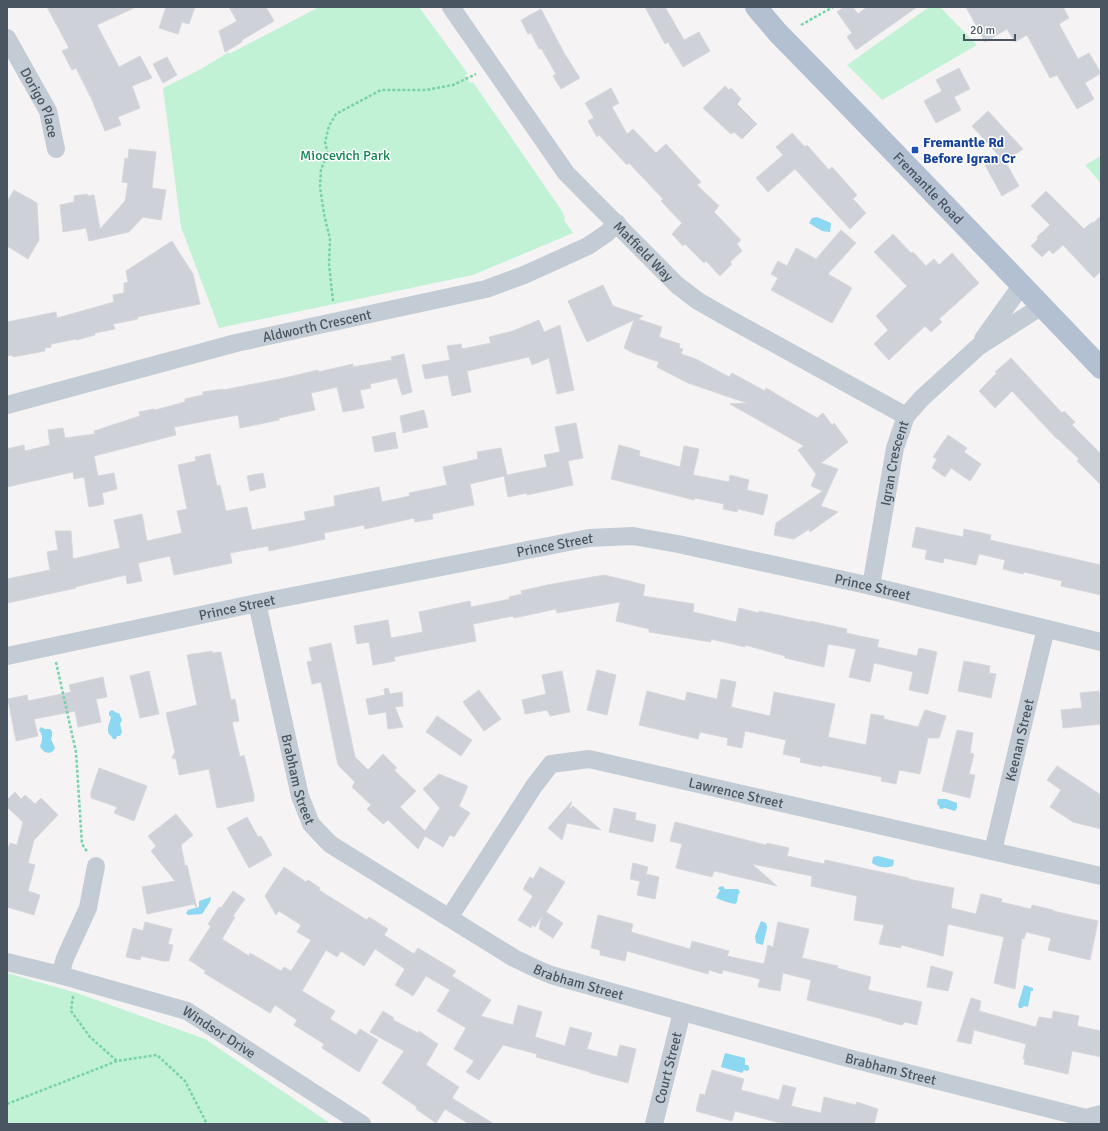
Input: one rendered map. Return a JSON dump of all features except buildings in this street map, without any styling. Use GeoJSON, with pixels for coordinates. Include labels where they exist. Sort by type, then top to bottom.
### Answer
{"type":"FeatureCollection","features":[{"type":"Feature","properties":{"kind":"main road","name":"Fremantle Road"},"geometry":{"type":"LineString","coordinates":[[756,7],[778,33],[933,192],[1022,287],[1101,368]]}},
{"type":"Feature","properties":{"kind":"street","name":"Matfield Way"},"geometry":{"type":"LineString","coordinates":[[451,7],[566,173],[677,285],[698,301],[906,416]]}},
{"type":"Feature","properties":{"kind":"street","name":"Dorigo Place"},"geometry":{"type":"LineString","coordinates":[[7,38],[48,111],[56,149]]}},
{"type":"Feature","properties":{"kind":"street","name":"Aldworth Crescent"},"geometry":{"type":"LineString","coordinates":[[7,405],[236,343],[486,289],[524,275],[588,246],[607,233],[617,223]]}},
{"type":"Feature","properties":{"kind":"street","name":"Igran Crescent"},"geometry":{"type":"LineString","coordinates":[[978,346],[1016,293],[1022,287]]}},
{"type":"Feature","properties":{"kind":"street","name":"Igran Crescent"},"geometry":{"type":"LineString","coordinates":[[871,586],[895,448],[906,416],[922,398],[978,346],[1034,311],[1040,305]]}},
{"type":"Feature","properties":{"kind":"street","name":"Prince Street"},"geometry":{"type":"LineString","coordinates":[[7,656],[257,603],[589,538],[633,536],[678,544],[871,586],[1101,642]]}},
{"type":"Feature","properties":{"kind":"street","name":"Brabham Street"},"geometry":{"type":"LineString","coordinates":[[257,603],[300,796],[311,824],[330,844],[514,958],[539,970],[575,982],[844,1057],[1086,1118],[1101,1114]]}},
{"type":"Feature","properties":{"kind":"street","name":"Keenan Street"},"geometry":{"type":"LineString","coordinates":[[992,852],[1046,629]]}},
{"type":"Feature","properties":{"kind":"street","name":"Lawrence Street"},"geometry":{"type":"LineString","coordinates":[[449,918],[534,786],[551,764],[589,759],[1101,876]]}},
{"type":"Feature","properties":{"kind":"street"},"geometry":{"type":"LineString","coordinates":[[68,977],[65,958],[88,908],[96,866]]}},
{"type":"Feature","properties":{"kind":"street","name":"Windsor Drive"},"geometry":{"type":"LineString","coordinates":[[7,962],[68,977],[187,1011],[362,1124]]}},
{"type":"Feature","properties":{"kind":"street","name":"Court Street"},"geometry":{"type":"LineString","coordinates":[[654,1124],[682,1012]]}},
{"type":"Feature","properties":{"kind":"path"},"geometry":{"type":"LineString","coordinates":[[801,25],[833,7]]}},
{"type":"Feature","properties":{"kind":"path"},"geometry":{"type":"LineString","coordinates":[[333,301],[328,264],[330,239],[320,187],[322,170],[328,156],[325,142],[329,126],[336,114],[381,90],[426,90],[453,85],[482,71]]}},
{"type":"Feature","properties":{"kind":"path"},"geometry":{"type":"LineString","coordinates":[[53,646],[76,752],[82,844],[96,866]]}},
{"type":"Feature","properties":{"kind":"path"},"geometry":{"type":"LineString","coordinates":[[68,977],[71,1011],[90,1037],[117,1061]]}},
{"type":"Feature","properties":{"kind":"path"},"geometry":{"type":"LineString","coordinates":[[7,1104],[117,1061],[157,1054],[185,1081],[208,1124]]}},
{"type":"Feature","properties":{"kind":"green space","name":"Miocevich Park"},"geometry":{"type":"Polygon","coordinates":[[[319,7],[419,7],[468,74],[465,75],[470,83],[473,82],[562,211],[565,218],[564,220],[573,233],[473,275],[219,328],[181,227],[163,88],[201,69],[229,52],[229,54],[319,7]]]}},
{"type":"Feature","properties":{"kind":"green space"},"geometry":{"type":"Polygon","coordinates":[[[929,7],[940,7],[977,45],[882,100],[847,65],[929,7]]]}},
{"type":"Feature","properties":{"kind":"green space"},"geometry":{"type":"Polygon","coordinates":[[[1101,156],[1101,183],[1085,165],[1101,156]]]}},
{"type":"Feature","properties":{"kind":"green space"},"geometry":{"type":"Polygon","coordinates":[[[7,973],[77,993],[205,1039],[331,1124],[7,1124],[7,973]]]}},
{"type":"Feature","properties":{"kind":"water"},"geometry":{"type":"Polygon","coordinates":[[[817,217],[831,223],[830,232],[822,231],[809,223],[812,218],[817,217]]]}},
{"type":"Feature","properties":{"kind":"water"},"geometry":{"type":"Polygon","coordinates":[[[112,710],[119,713],[122,720],[120,724],[122,732],[116,739],[113,739],[108,732],[111,717],[109,712],[112,710]]]}},
{"type":"Feature","properties":{"kind":"water"},"geometry":{"type":"Polygon","coordinates":[[[41,727],[52,731],[51,739],[55,748],[49,753],[45,752],[40,746],[42,738],[39,730],[41,727]]]}},
{"type":"Feature","properties":{"kind":"water"},"geometry":{"type":"Polygon","coordinates":[[[938,799],[946,799],[957,803],[957,808],[955,811],[945,808],[940,809],[937,804],[938,799]]]}},
{"type":"Feature","properties":{"kind":"water"},"geometry":{"type":"Polygon","coordinates":[[[878,856],[894,860],[893,866],[882,867],[872,863],[873,857],[878,856]]]}},
{"type":"Feature","properties":{"kind":"water"},"geometry":{"type":"Polygon","coordinates":[[[723,886],[725,889],[738,889],[740,892],[735,904],[716,898],[720,890],[718,889],[719,887],[723,886]]]}},
{"type":"Feature","properties":{"kind":"water"},"geometry":{"type":"Polygon","coordinates":[[[211,897],[210,902],[202,914],[188,915],[186,913],[188,910],[199,907],[199,901],[211,897]]]}},
{"type":"Feature","properties":{"kind":"water"},"geometry":{"type":"Polygon","coordinates":[[[761,921],[766,923],[767,928],[763,945],[756,943],[755,936],[761,921]]]}},
{"type":"Feature","properties":{"kind":"water"},"geometry":{"type":"Polygon","coordinates":[[[1024,985],[1033,988],[1033,991],[1031,991],[1028,1007],[1024,1006],[1019,1008],[1018,1005],[1024,985]]]}},
{"type":"Feature","properties":{"kind":"water"},"geometry":{"type":"Polygon","coordinates":[[[725,1053],[745,1058],[745,1065],[748,1065],[749,1070],[744,1070],[742,1073],[721,1067],[725,1053]]]}},
{"type":"Feature","properties":{"kind":"place","name":"Fremantle Rd Before Igran Cr"},"geometry":{"type":"Point","coordinates":[915,150]}}]}
